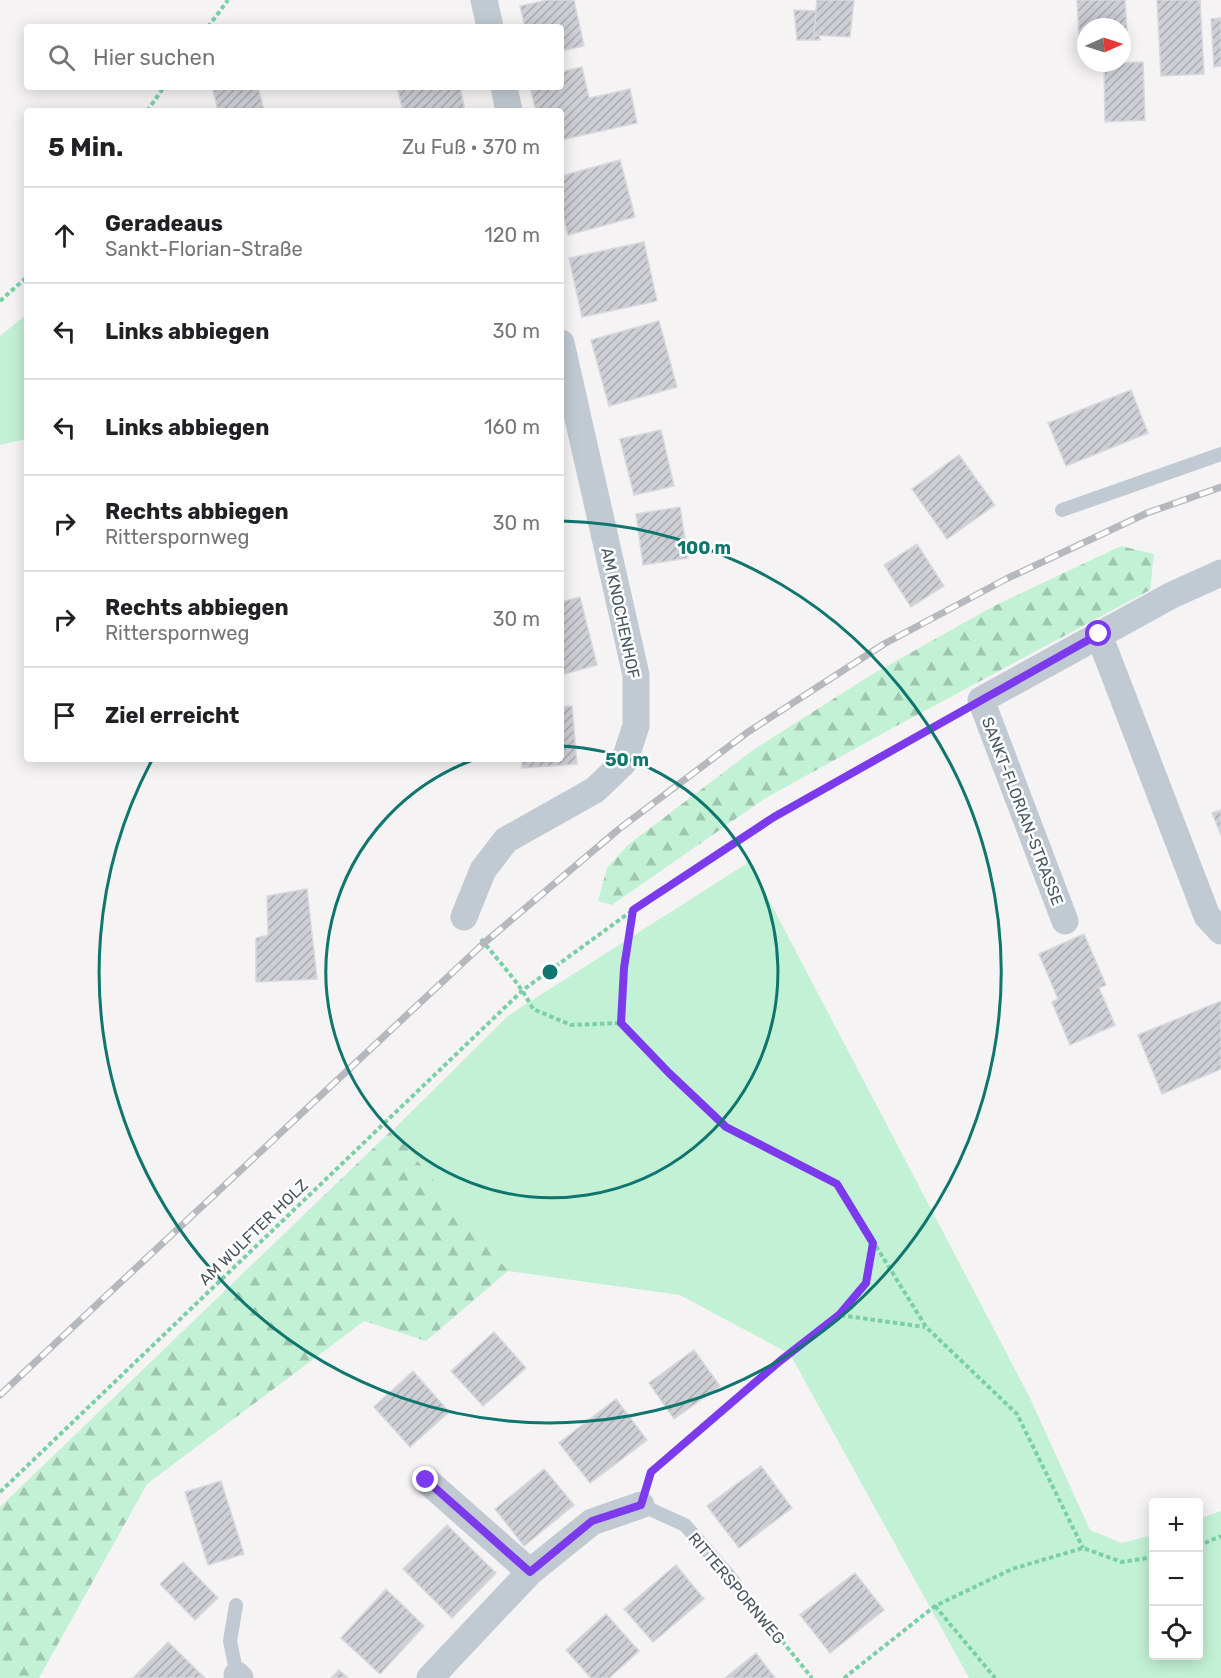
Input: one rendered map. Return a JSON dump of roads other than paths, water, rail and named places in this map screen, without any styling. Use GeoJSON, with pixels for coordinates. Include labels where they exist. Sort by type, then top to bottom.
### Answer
{"type":"FeatureCollection","features":[{"type":"Feature","properties":{"kind":"street"},"geometry":{"type":"LineString","coordinates":[[484,0],[489,24]]}},
{"type":"Feature","properties":{"kind":"street"},"geometry":{"type":"LineString","coordinates":[[505,90],[508,108]]}},
{"type":"Feature","properties":{"kind":"street","name":"AM KNOCHENHOF"},"geometry":{"type":"LineString","coordinates":[[464,917],[483,870],[506,840],[596,790],[624,762],[636,726],[636,675],[564,356]]}},
{"type":"Feature","properties":{"kind":"street","name":"SANKT-FLORIAN-STRASSE"},"geometry":{"type":"LineString","coordinates":[[1065,921],[981,700],[1172,595],[1221,573]]}},
{"type":"Feature","properties":{"kind":"street"},"geometry":{"type":"LineString","coordinates":[[1099,634],[1207,916],[1221,932]]}},
{"type":"Feature","properties":{"kind":"street"},"geometry":{"type":"LineString","coordinates":[[426,1480],[530,1572]]}},
{"type":"Feature","properties":{"kind":"street"},"geometry":{"type":"LineString","coordinates":[[430,1678],[530,1572],[592,1521],[641,1505]]}},
{"type":"Feature","properties":{"kind":"lane"},"geometry":{"type":"LineString","coordinates":[[1062,510],[1221,454]]}},
{"type":"Feature","properties":{"kind":"lane","name":"RITTERSPORNWEG"},"geometry":{"type":"LineString","coordinates":[[641,1505],[685,1525],[735,1583]]}},
{"type":"Feature","properties":{"kind":"lane"},"geometry":{"type":"LineString","coordinates":[[236,1605],[230,1641],[238,1677]]}},
{"type":"Feature","properties":{"kind":"railway"},"geometry":{"type":"LineString","coordinates":[[0,1395],[484,943],[619,829],[748,732],[884,644],[1006,579],[1147,513],[1221,487]]}}]}
